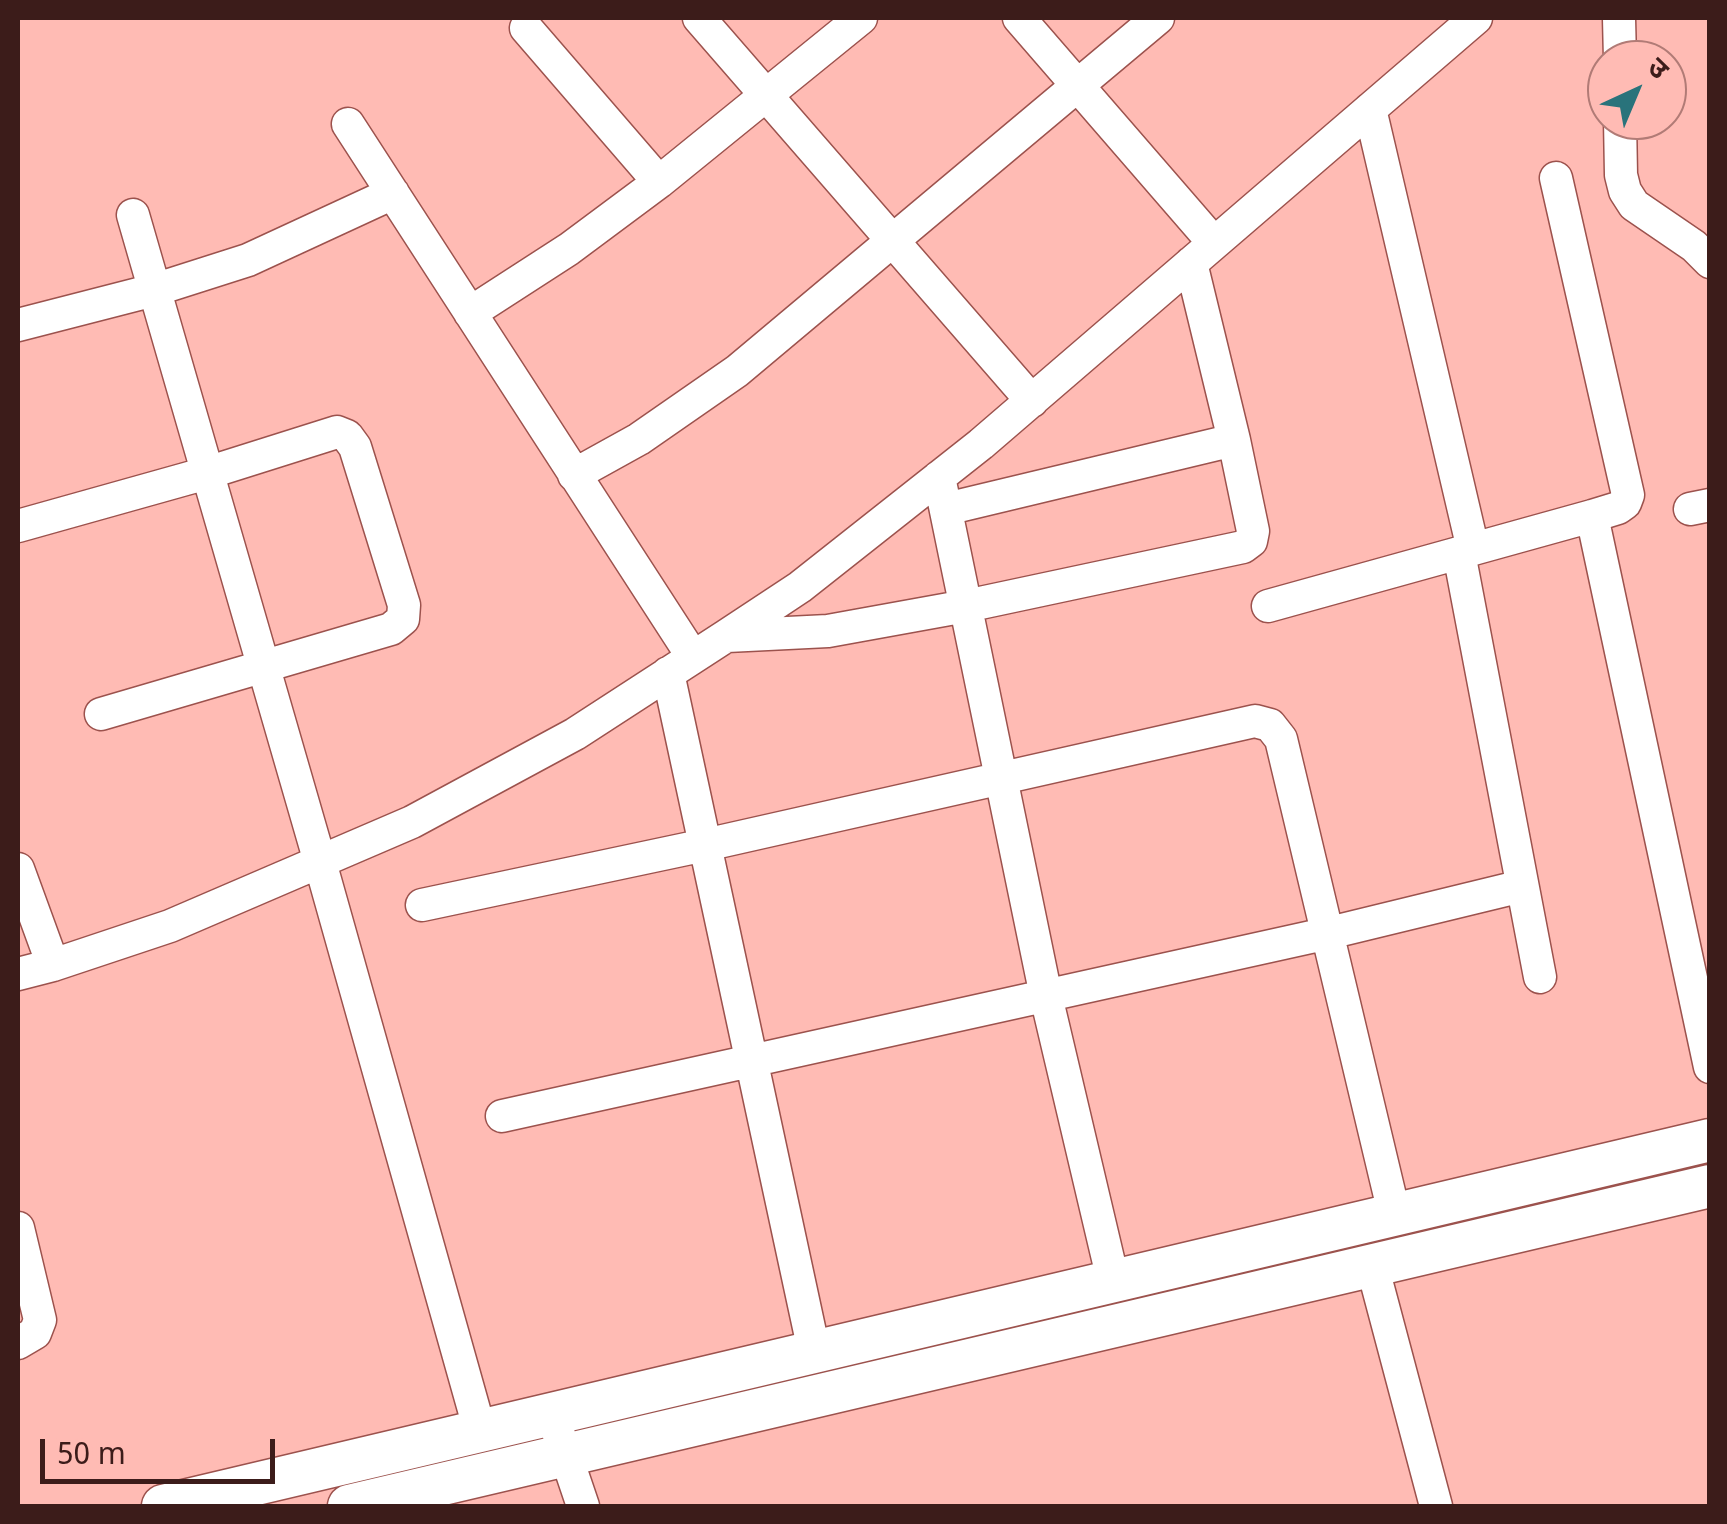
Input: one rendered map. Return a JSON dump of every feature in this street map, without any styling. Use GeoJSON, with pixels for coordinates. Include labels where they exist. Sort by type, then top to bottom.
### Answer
{"type":"FeatureCollection","features":[{"type":"Feature","properties":{"kind":"main road"},"geometry":{"type":"LineString","coordinates":[[163,1506],[1710,1140]]}},
{"type":"Feature","properties":{"kind":"main road"},"geometry":{"type":"LineString","coordinates":[[348,1506],[1710,1186]]}},
{"type":"Feature","properties":{"kind":"street"},"geometry":{"type":"LineString","coordinates":[[699,18],[1032,401]]}},
{"type":"Feature","properties":{"kind":"street"},"geometry":{"type":"LineString","coordinates":[[470,313],[568,249],[659,182],[861,18]]}},
{"type":"Feature","properties":{"kind":"street"},"geometry":{"type":"LineString","coordinates":[[726,636],[828,630],[966,606],[1252,542],[1253,530],[1202,253],[1078,85],[1019,18]]}},
{"type":"Feature","properties":{"kind":"street"},"geometry":{"type":"LineString","coordinates":[[574,475],[639,438],[737,371],[1158,18]]}},
{"type":"Feature","properties":{"kind":"street"},"geometry":{"type":"LineString","coordinates":[[18,974],[170,926],[412,822],[575,734],[726,636],[942,493],[1032,401],[1370,109],[1466,20]]}},
{"type":"Feature","properties":{"kind":"street"},"geometry":{"type":"LineString","coordinates":[[526,28],[659,182]]}},
{"type":"Feature","properties":{"kind":"street"},"geometry":{"type":"LineString","coordinates":[[1370,109],[1466,551],[1540,977]]}},
{"type":"Feature","properties":{"kind":"street"},"geometry":{"type":"LineString","coordinates":[[348,124],[574,475],[680,665],[705,845],[814,1352]]}},
{"type":"Feature","properties":{"kind":"street"},"geometry":{"type":"LineString","coordinates":[[1620,140],[1621,175],[1634,205],[1694,246],[1710,262]]}},
{"type":"Feature","properties":{"kind":"street"},"geometry":{"type":"LineString","coordinates":[[1268,606],[1592,516],[1618,508],[1624,502],[1628,496],[1556,178]]}},
{"type":"Feature","properties":{"kind":"street"},"geometry":{"type":"LineString","coordinates":[[18,325],[154,290],[248,260],[393,193]]}},
{"type":"Feature","properties":{"kind":"street"},"geometry":{"type":"LineString","coordinates":[[133,214],[480,1431]]}},
{"type":"Feature","properties":{"kind":"street"},"geometry":{"type":"LineString","coordinates":[[18,526],[337,432],[355,446],[404,605],[403,619],[391,629],[101,714]]}},
{"type":"Feature","properties":{"kind":"street"},"geometry":{"type":"LineString","coordinates":[[942,493],[1234,440]]}},
{"type":"Feature","properties":{"kind":"street"},"geometry":{"type":"LineString","coordinates":[[942,493],[1046,996],[1113,1280]]}},
{"type":"Feature","properties":{"kind":"street"},"geometry":{"type":"LineString","coordinates":[[1592,516],[1710,1067]]}},
{"type":"Feature","properties":{"kind":"street"},"geometry":{"type":"LineString","coordinates":[[422,905],[1255,721],[1270,726],[1282,739],[1394,1213]]}},
{"type":"Feature","properties":{"kind":"street"},"geometry":{"type":"LineString","coordinates":[[18,868],[53,966]]}},
{"type":"Feature","properties":{"kind":"street"},"geometry":{"type":"LineString","coordinates":[[502,1116],[1329,933],[1522,886]]}},
{"type":"Feature","properties":{"kind":"street"},"geometry":{"type":"LineString","coordinates":[[18,1228],[40,1320],[35,1334],[18,1344]]}},
{"type":"Feature","properties":{"kind":"street"},"geometry":{"type":"LineString","coordinates":[[1372,1266],[1436,1506]]}},
{"type":"Feature","properties":{"kind":"street"},"geometry":{"type":"LineString","coordinates":[[551,1414],[583,1506]]}}]}
